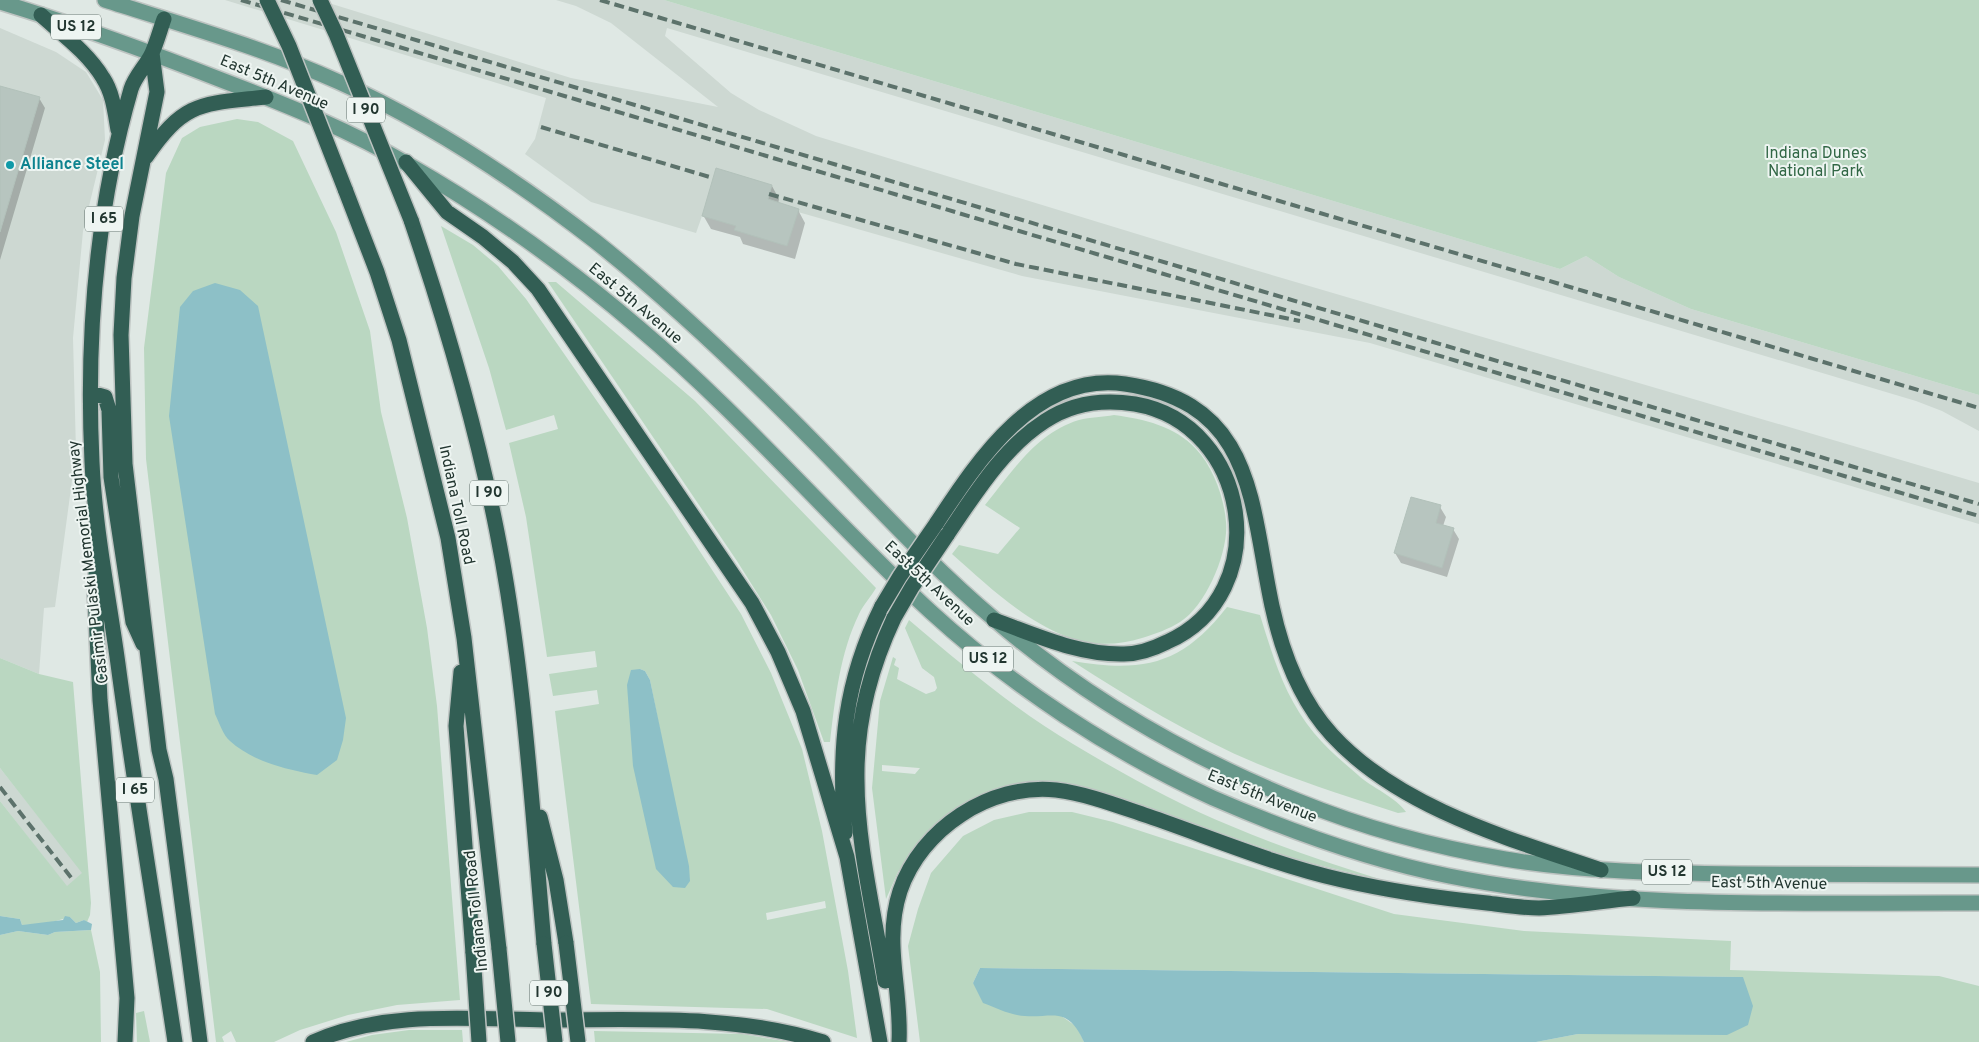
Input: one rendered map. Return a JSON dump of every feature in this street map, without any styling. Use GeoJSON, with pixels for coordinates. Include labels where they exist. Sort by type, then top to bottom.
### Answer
{"type":"FeatureCollection","features":[{"type":"Feature","properties":{"kind":"highway","name":"Indiana Toll Road"},"geometry":{"type":"LineString","coordinates":[[267,0],[289,46],[377,272],[399,340],[448,538],[464,638],[508,1042]]}},
{"type":"Feature","properties":{"kind":"highway","name":"Indiana Toll Road"},"geometry":{"type":"LineString","coordinates":[[320,0],[336,34],[410,220],[446,324],[476,432],[498,534],[515,640],[555,1042]]}},
{"type":"Feature","properties":{"kind":"highway"},"geometry":{"type":"LineString","coordinates":[[41,15],[84,55],[103,78],[111,96],[119,134]]}},
{"type":"Feature","properties":{"kind":"highway","name":"Casimir Pulaski Memorial Highway"},"geometry":{"type":"LineString","coordinates":[[164,19],[152,53],[132,85],[119,134],[106,199],[96,273],[91,336],[91,393],[92,464],[100,537],[136,796],[175,1042]]}},
{"type":"Feature","properties":{"kind":"highway","name":"Casimir Pulaski Memorial Highway"},"geometry":{"type":"LineString","coordinates":[[152,53],[157,92],[132,216],[124,278],[122,335],[125,464],[143,595],[147,652],[200,1042]]}},
{"type":"Feature","properties":{"kind":"highway"},"geometry":{"type":"LineString","coordinates":[[143,162],[163,132],[188,111],[207,103],[266,97]]}},
{"type":"Feature","properties":{"kind":"highway"},"geometry":{"type":"LineString","coordinates":[[406,162],[447,212],[491,243],[513,262],[538,289],[722,556],[752,603],[803,711],[847,857],[857,903],[880,1042]]}},
{"type":"Feature","properties":{"kind":"highway"},"geometry":{"type":"LineString","coordinates":[[847,857],[842,798],[842,742],[859,662],[882,606],[936,524],[992,447],[1016,421],[1035,406],[1059,394],[1087,385],[1115,382],[1144,387],[1167,394],[1197,411],[1218,428],[1234,452],[1254,503],[1272,606],[1285,653],[1304,696],[1332,735],[1371,768],[1394,784],[1434,806],[1485,830],[1601,870]]}},
{"type":"Feature","properties":{"kind":"highway"},"geometry":{"type":"LineString","coordinates":[[91,393],[101,394],[107,402],[112,477],[133,622],[147,652]]}},
{"type":"Feature","properties":{"kind":"highway"},"geometry":{"type":"LineString","coordinates":[[895,1042],[860,830],[857,780],[858,742],[872,672],[894,618],[912,587],[947,535],[1006,455],[1045,421],[1068,409],[1093,402],[1116,401],[1164,412],[1187,425],[1205,443],[1218,461],[1229,483],[1236,506],[1238,532],[1233,561],[1224,588],[1206,615],[1181,636],[1156,647],[1126,654],[1095,653],[1058,643],[994,620]]}},
{"type":"Feature","properties":{"kind":"highway"},"geometry":{"type":"LineString","coordinates":[[100,537],[94,593],[100,700],[126,998],[126,1039]]}},
{"type":"Feature","properties":{"kind":"highway"},"geometry":{"type":"LineString","coordinates":[[464,638],[456,726],[479,1042]]}},
{"type":"Feature","properties":{"kind":"highway"},"geometry":{"type":"LineString","coordinates":[[529,773],[556,880],[578,1042]]}},
{"type":"Feature","properties":{"kind":"highway"},"geometry":{"type":"LineString","coordinates":[[899,1042],[900,1020],[891,950],[893,919],[901,890],[915,863],[934,838],[953,819],[989,799],[1024,791],[1055,790],[1095,798],[1264,857],[1340,880],[1425,897],[1537,908],[1633,898]]}},
{"type":"Feature","properties":{"kind":"highway"},"geometry":{"type":"LineString","coordinates":[[313,1042],[374,1023],[473,1019],[732,1023],[787,1031],[823,1042]]}},
{"type":"Feature","properties":{"kind":"main road","name":"East 5th Avenue"},"geometry":{"type":"LineString","coordinates":[[105,0],[164,19],[337,81],[414,119],[499,172],[595,242],[667,302],[805,433],[898,529],[994,620],[1101,699],[1223,768],[1298,801],[1360,824],[1432,844],[1508,860],[1601,870],[1690,873],[1979,876]]}},
{"type":"Feature","properties":{"kind":"main road","name":"East 5th Avenue"},"geometry":{"type":"LineString","coordinates":[[0,2],[152,53],[266,97],[358,138],[406,162],[477,206],[549,257],[639,328],[717,398],[933,614],[1030,690],[1086,729],[1143,762],[1210,796],[1290,830],[1361,854],[1446,876],[1516,887],[1633,898],[1758,902],[1979,903]]}},
{"type":"Feature","properties":{"kind":"shaded area"},"geometry":{"type":"Polygon","coordinates":[[[225,0],[319,0],[571,78],[718,107],[611,23],[576,6],[556,0],[664,0],[1560,269],[1586,256],[1619,277],[1691,309],[1979,395],[1979,431],[1942,411],[1916,401],[667,28],[665,36],[731,93],[759,110],[816,136],[1255,270],[1979,483],[1979,524],[1370,343],[1022,276],[798,212],[702,216],[696,233],[591,202],[525,154],[535,139],[546,98],[225,0]]]}},
{"type":"Feature","properties":{"kind":"shaded area"},"geometry":{"type":"Polygon","coordinates":[[[0,28],[56,52],[86,72],[103,100],[105,140],[83,231],[73,338],[76,451],[55,607],[44,608],[39,674],[0,658],[0,28]]]}},
{"type":"Feature","properties":{"kind":"shaded area"},"geometry":{"type":"Polygon","coordinates":[[[0,768],[83,873],[67,887],[0,801],[0,768]]]}},
{"type":"Feature","properties":{"kind":"green space","name":"Indiana Dunes National Park"},"geometry":{"type":"Polygon","coordinates":[[[664,0],[1979,0],[1979,395],[1691,309],[1619,277],[1586,256],[1560,269],[664,0]]]}},
{"type":"Feature","properties":{"kind":"green space"},"geometry":{"type":"Polygon","coordinates":[[[237,119],[258,122],[293,141],[336,232],[370,331],[381,412],[407,518],[427,628],[437,706],[460,1000],[397,1005],[348,1015],[300,1030],[274,1042],[236,1042],[231,1031],[222,1037],[224,1042],[216,1042],[146,459],[144,348],[166,173],[182,138],[200,127],[237,119]]]}},
{"type":"Feature","properties":{"kind":"green space"},"geometry":{"type":"Polygon","coordinates":[[[441,226],[473,245],[498,266],[526,299],[672,509],[741,614],[771,673],[802,749],[822,831],[848,971],[857,1038],[767,1009],[591,1004],[555,711],[599,704],[597,690],[553,696],[549,674],[597,667],[595,651],[547,657],[526,517],[509,443],[558,429],[554,415],[506,430],[489,368],[441,226]],[[640,669],[690,881],[650,680],[645,671],[640,669]],[[825,901],[766,913],[767,920],[826,908],[825,901]]]}},
{"type":"Feature","properties":{"kind":"green space"},"geometry":{"type":"Polygon","coordinates":[[[548,282],[556,282],[695,401],[876,588],[861,611],[847,644],[836,693],[830,742],[824,742],[798,670],[771,615],[737,561],[548,282]]]}},
{"type":"Feature","properties":{"kind":"green space"},"geometry":{"type":"Polygon","coordinates":[[[1114,415],[1148,421],[1169,429],[1188,441],[1196,449],[1208,464],[1217,483],[1225,512],[1226,534],[1224,548],[1214,577],[1199,604],[1190,614],[1180,622],[1157,633],[1132,641],[1103,644],[1084,642],[1049,629],[1005,600],[952,554],[959,545],[998,554],[1020,528],[985,505],[1015,467],[1037,444],[1064,426],[1083,419],[1114,415]]]}},
{"type":"Feature","properties":{"kind":"green space"},"geometry":{"type":"Polygon","coordinates":[[[1227,607],[1260,615],[1281,677],[1304,720],[1335,755],[1364,780],[1396,802],[1406,812],[1398,813],[1328,790],[1275,771],[1234,753],[1163,717],[1072,661],[1120,666],[1159,660],[1177,653],[1194,642],[1227,607]]]}},
{"type":"Feature","properties":{"kind":"green space"},"geometry":{"type":"Polygon","coordinates":[[[909,620],[968,669],[1030,716],[1073,744],[1150,788],[1251,834],[1309,856],[1389,882],[1298,860],[1107,794],[1067,783],[1029,783],[956,810],[925,835],[898,872],[886,899],[872,788],[880,701],[893,657],[896,659],[894,665],[899,668],[897,679],[926,694],[935,691],[937,688],[934,677],[922,668],[905,628],[909,620]],[[882,765],[882,771],[915,774],[920,768],[882,765]]]}},
{"type":"Feature","properties":{"kind":"green space"},"geometry":{"type":"Polygon","coordinates":[[[0,658],[39,674],[73,682],[91,903],[87,922],[84,920],[76,923],[70,917],[45,924],[22,925],[20,919],[0,916],[0,801],[67,886],[82,873],[0,768],[0,658]]]}},
{"type":"Feature","properties":{"kind":"green space"},"geometry":{"type":"Polygon","coordinates":[[[1029,812],[1072,812],[1113,822],[1394,914],[1524,931],[1731,941],[1730,970],[1939,976],[1979,986],[1979,1042],[1536,1042],[1578,1034],[1651,1034],[1743,977],[980,968],[973,983],[1018,1015],[1060,1015],[1077,1027],[1084,1042],[920,1042],[908,946],[918,909],[931,873],[963,836],[994,820],[1029,812]]]}},
{"type":"Feature","properties":{"kind":"green space"},"geometry":{"type":"Polygon","coordinates":[[[91,930],[100,972],[101,1042],[0,1042],[0,935],[18,931],[48,935],[55,932],[91,930]]]}},
{"type":"Feature","properties":{"kind":"green space"},"geometry":{"type":"Polygon","coordinates":[[[144,1011],[150,1042],[137,1042],[136,1013],[144,1011]]]}},
{"type":"Feature","properties":{"kind":"green space"},"geometry":{"type":"Polygon","coordinates":[[[409,1030],[462,1030],[463,1042],[346,1042],[372,1035],[409,1030]]]}},
{"type":"Feature","properties":{"kind":"green space"},"geometry":{"type":"Polygon","coordinates":[[[594,1031],[742,1034],[789,1042],[595,1042],[594,1031]]]}},
{"type":"Feature","properties":{"kind":"water"},"geometry":{"type":"Polygon","coordinates":[[[215,283],[240,290],[258,306],[346,718],[343,740],[337,760],[317,775],[283,768],[249,754],[228,738],[223,732],[215,714],[169,416],[180,307],[193,291],[215,283]]]}},
{"type":"Feature","properties":{"kind":"water"},"geometry":{"type":"Polygon","coordinates":[[[640,669],[645,671],[650,680],[689,866],[690,881],[685,888],[673,887],[656,869],[633,766],[627,685],[631,670],[640,669]]]}},
{"type":"Feature","properties":{"kind":"water"},"geometry":{"type":"Polygon","coordinates":[[[0,916],[20,919],[22,925],[63,920],[65,916],[70,917],[76,923],[84,920],[92,924],[91,930],[55,932],[48,935],[18,931],[0,935],[0,916]]]}},
{"type":"Feature","properties":{"kind":"water"},"geometry":{"type":"Polygon","coordinates":[[[980,968],[1743,977],[1753,1006],[1748,1025],[1727,1035],[1578,1034],[1536,1042],[1084,1042],[1071,1022],[1064,1017],[1017,1015],[983,1003],[973,983],[980,968]]]}},
{"type":"Feature","properties":{"kind":"building","name":"Alliance Steel"},"geometry":{"type":"Polygon","coordinates":[[[0,86],[40,97],[0,232],[0,86]]]}},
{"type":"Feature","properties":{"kind":"building"},"geometry":{"type":"Polygon","coordinates":[[[716,168],[772,185],[768,199],[799,209],[787,246],[734,230],[736,226],[702,216],[716,168]]]}},
{"type":"Feature","properties":{"kind":"building"},"geometry":{"type":"Polygon","coordinates":[[[1411,497],[1441,505],[1436,523],[1454,528],[1442,568],[1394,553],[1411,497]]]}},
{"type":"Feature","properties":{"kind":"railway"},"geometry":{"type":"LineString","coordinates":[[241,0],[1979,516]]}},
{"type":"Feature","properties":{"kind":"railway"},"geometry":{"type":"LineString","coordinates":[[281,0],[1979,504]]}},
{"type":"Feature","properties":{"kind":"railway"},"geometry":{"type":"LineString","coordinates":[[600,0],[1979,408]]}},
{"type":"Feature","properties":{"kind":"railway"},"geometry":{"type":"LineString","coordinates":[[541,127],[713,178]]}},
{"type":"Feature","properties":{"kind":"railway"},"geometry":{"type":"LineString","coordinates":[[769,194],[1016,264],[1300,321]]}},
{"type":"Feature","properties":{"kind":"railway"},"geometry":{"type":"LineString","coordinates":[[0,787],[73,880]]}},
{"type":"Feature","properties":{"kind":"place","name":"Alliance Steel"},"geometry":{"type":"Point","coordinates":[10,165]}}]}
